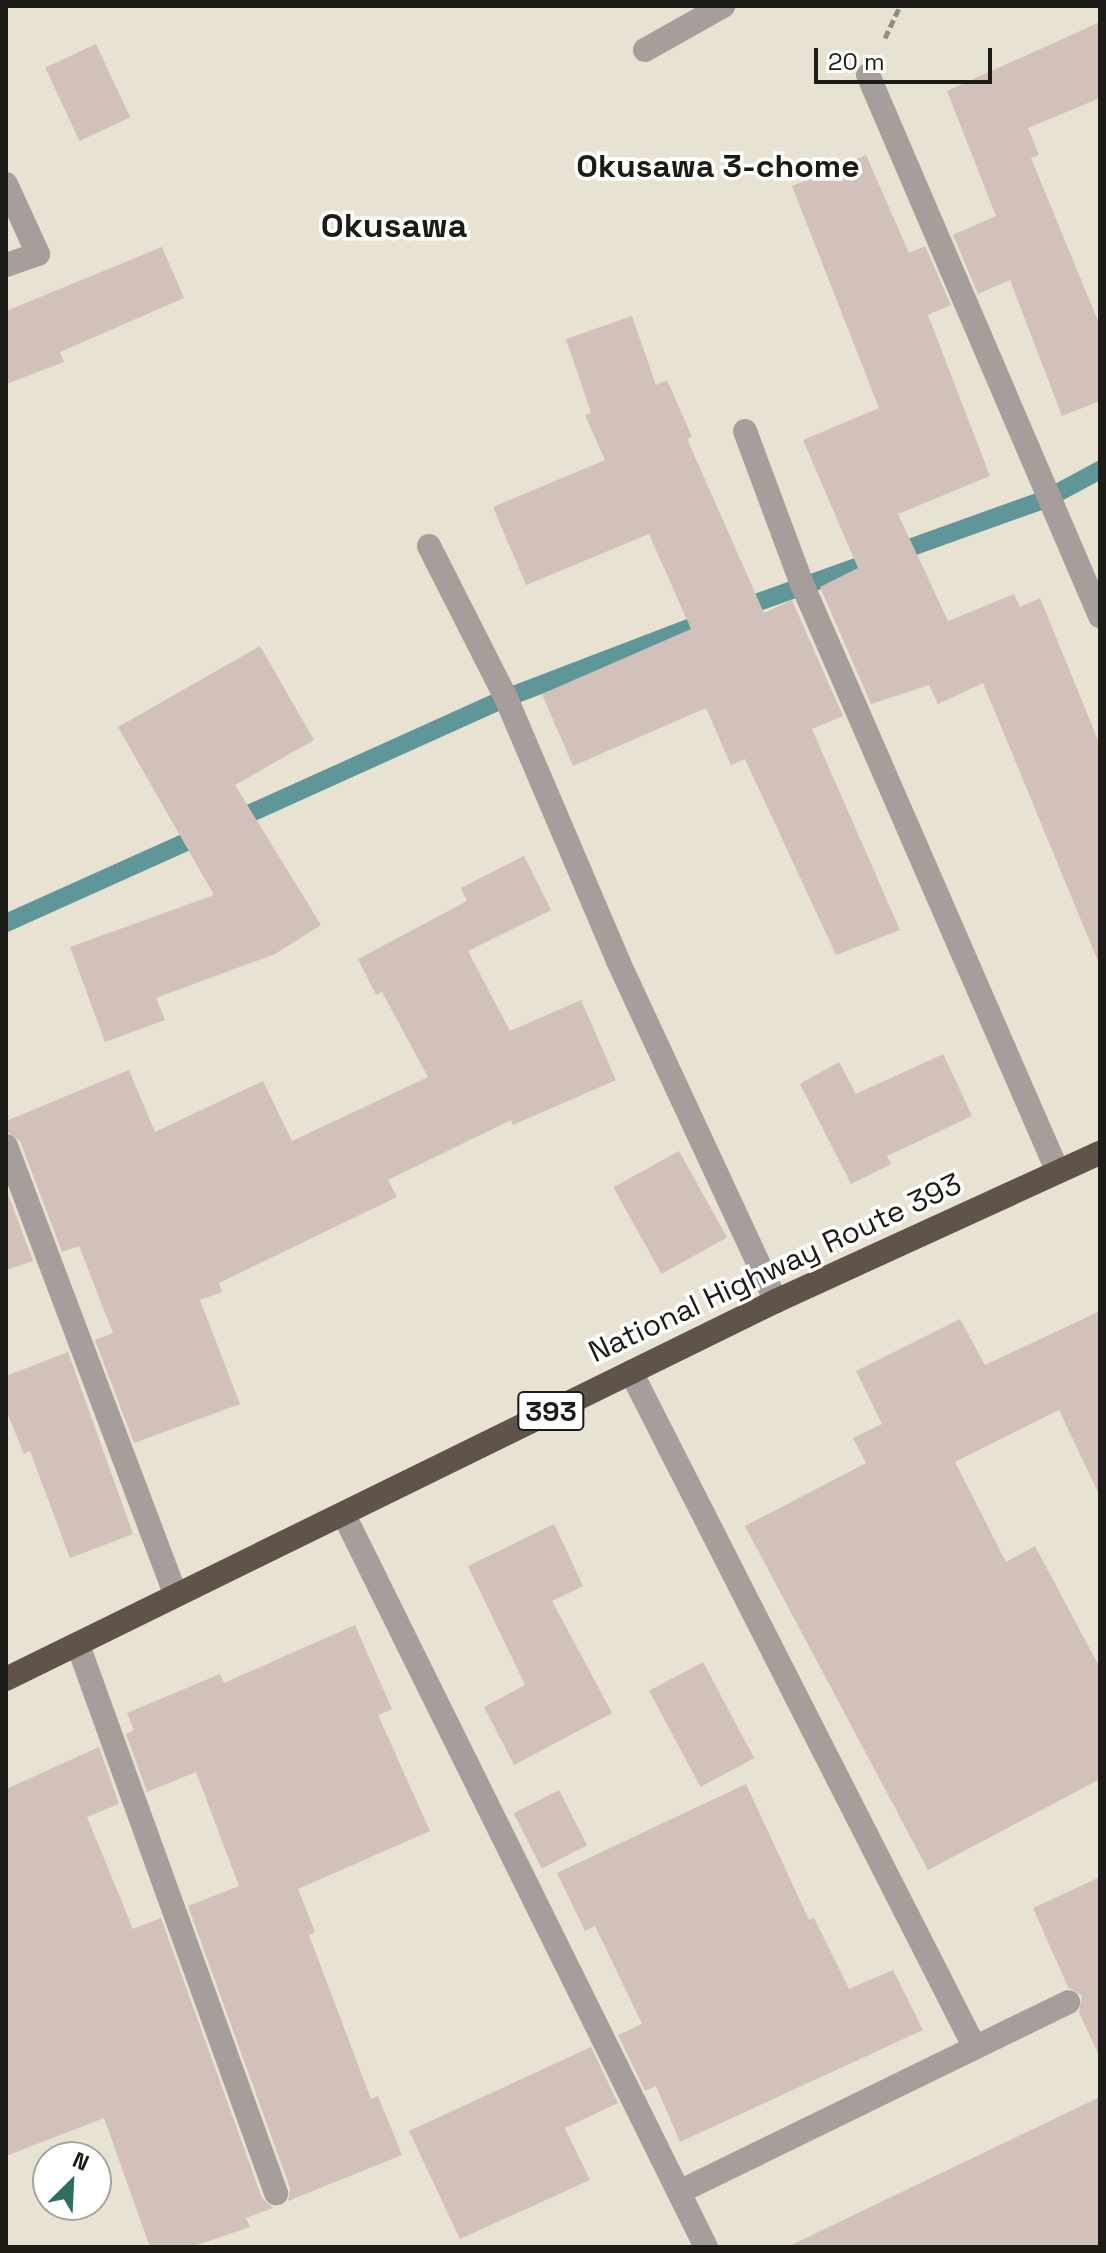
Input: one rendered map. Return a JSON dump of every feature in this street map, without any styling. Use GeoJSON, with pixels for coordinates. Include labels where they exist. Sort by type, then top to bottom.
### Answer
{"type":"FeatureCollection","features":[{"type":"Feature","properties":{"kind":"highway","name":"National Highway Route 393"},"geometry":{"type":"LineString","coordinates":[[6,1679],[776,1301],[1057,1170],[1100,1153]]}},
{"type":"Feature","properties":{"kind":"street"},"geometry":{"type":"LineString","coordinates":[[645,50],[697,13],[723,6]]}},
{"type":"Feature","properties":{"kind":"street"},"geometry":{"type":"LineString","coordinates":[[868,75],[1100,616]]}},
{"type":"Feature","properties":{"kind":"street"},"geometry":{"type":"LineString","coordinates":[[6,184],[38,254],[6,265]]}},
{"type":"Feature","properties":{"kind":"street"},"geometry":{"type":"LineString","coordinates":[[745,431],[802,584],[1057,1170]]}},
{"type":"Feature","properties":{"kind":"street"},"geometry":{"type":"LineString","coordinates":[[429,546],[506,698],[618,961],[776,1301]]}},
{"type":"Feature","properties":{"kind":"street"},"geometry":{"type":"LineString","coordinates":[[6,1146],[175,1594]]}},
{"type":"Feature","properties":{"kind":"street"},"geometry":{"type":"LineString","coordinates":[[631,1372],[975,2048]]}},
{"type":"Feature","properties":{"kind":"street"},"geometry":{"type":"LineString","coordinates":[[344,1515],[706,2247]]}},
{"type":"Feature","properties":{"kind":"street"},"geometry":{"type":"LineString","coordinates":[[78,1645],[276,2193]]}},
{"type":"Feature","properties":{"kind":"street"},"geometry":{"type":"LineString","coordinates":[[679,2192],[1068,2002]]}},
{"type":"Feature","properties":{"kind":"building"},"geometry":{"type":"Polygon","coordinates":[[[1100,22],[1100,98],[1028,128],[1039,155],[1031,158],[1100,326],[1100,401],[1062,416],[1010,280],[978,294],[953,235],[996,216],[947,91],[1100,22]]]}},
{"type":"Feature","properties":{"kind":"building"},"geometry":{"type":"Polygon","coordinates":[[[96,44],[130,117],[79,141],[45,68],[96,44]]]}},
{"type":"Feature","properties":{"kind":"building"},"geometry":{"type":"Polygon","coordinates":[[[866,155],[909,253],[925,246],[951,305],[928,315],[990,476],[898,514],[948,621],[1014,594],[1020,607],[1040,598],[1100,745],[1100,966],[983,683],[938,704],[929,685],[871,704],[820,587],[858,568],[803,440],[879,408],[792,186],[866,155]]]}},
{"type":"Feature","properties":{"kind":"building"},"geometry":{"type":"Polygon","coordinates":[[[162,247],[184,298],[60,352],[64,362],[6,384],[6,311],[162,247]]]}},
{"type":"Feature","properties":{"kind":"building"},"geometry":{"type":"Polygon","coordinates":[[[632,316],[656,385],[667,380],[692,437],[687,439],[764,613],[792,600],[843,716],[812,729],[900,930],[836,955],[745,759],[731,765],[706,708],[573,766],[542,694],[691,629],[649,534],[526,585],[493,507],[605,460],[585,415],[591,413],[566,339],[632,316]]]}},
{"type":"Feature","properties":{"kind":"building"},"geometry":{"type":"Polygon","coordinates":[[[260,646],[314,740],[235,785],[321,925],[275,954],[156,998],[165,1020],[105,1042],[70,947],[214,895],[118,727],[260,646]]]}},
{"type":"Feature","properties":{"kind":"building"},"geometry":{"type":"Polygon","coordinates":[[[524,856],[551,910],[468,951],[510,1031],[581,1000],[616,1080],[513,1125],[511,1120],[388,1180],[397,1197],[219,1283],[222,1292],[200,1300],[240,1404],[134,1443],[95,1340],[113,1333],[79,1246],[62,1252],[20,1141],[6,1131],[6,1121],[129,1070],[155,1132],[263,1081],[292,1141],[428,1077],[382,992],[376,995],[358,959],[467,901],[461,888],[524,856]]]}},
{"type":"Feature","properties":{"kind":"building"},"geometry":{"type":"Polygon","coordinates":[[[943,1054],[972,1116],[887,1156],[891,1164],[851,1184],[800,1084],[839,1062],[856,1094],[943,1054]]]}},
{"type":"Feature","properties":{"kind":"building"},"geometry":{"type":"Polygon","coordinates":[[[679,1151],[727,1238],[661,1274],[613,1187],[679,1151]]]}},
{"type":"Feature","properties":{"kind":"building"},"geometry":{"type":"Polygon","coordinates":[[[6,1188],[33,1261],[6,1270],[6,1188]]]}},
{"type":"Feature","properties":{"kind":"building"},"geometry":{"type":"Polygon","coordinates":[[[1100,1311],[1100,1496],[1059,1410],[955,1462],[1006,1562],[1035,1546],[1100,1668],[1100,1779],[928,1870],[745,1526],[866,1463],[853,1438],[882,1424],[856,1371],[960,1319],[985,1365],[1100,1311]]]}},
{"type":"Feature","properties":{"kind":"building"},"geometry":{"type":"Polygon","coordinates":[[[68,1352],[133,1534],[70,1558],[30,1451],[24,1454],[6,1410],[6,1376],[68,1352]]]}},
{"type":"Feature","properties":{"kind":"building"},"geometry":{"type":"Polygon","coordinates":[[[554,1524],[583,1586],[552,1601],[612,1713],[514,1765],[484,1707],[525,1685],[468,1566],[554,1524]]]}},
{"type":"Feature","properties":{"kind":"building"},"geometry":{"type":"Polygon","coordinates":[[[355,1625],[392,1709],[378,1715],[430,1831],[298,1889],[315,1932],[309,1935],[371,2099],[378,2096],[402,2155],[288,2201],[290,2188],[188,1906],[239,1886],[196,1772],[147,1792],[126,1734],[134,1730],[127,1713],[220,1674],[224,1683],[355,1625]]]}},
{"type":"Feature","properties":{"kind":"building"},"geometry":{"type":"Polygon","coordinates":[[[703,1662],[754,1758],[700,1787],[649,1691],[703,1662]]]}},
{"type":"Feature","properties":{"kind":"building"},"geometry":{"type":"Polygon","coordinates":[[[99,1747],[119,1804],[87,1817],[133,1929],[161,1918],[262,2198],[273,2208],[246,2218],[250,2227],[191,2247],[150,2247],[104,2118],[45,2141],[32,2141],[32,2146],[6,2156],[6,1789],[99,1747]]]}},
{"type":"Feature","properties":{"kind":"building"},"geometry":{"type":"Polygon","coordinates":[[[746,1784],[809,1920],[814,1918],[849,1989],[893,1970],[923,2030],[680,2142],[656,2086],[645,2091],[618,2035],[642,2024],[595,1926],[585,1931],[557,1873],[746,1784]]]}},
{"type":"Feature","properties":{"kind":"building"},"geometry":{"type":"Polygon","coordinates":[[[559,1790],[587,1845],[542,1868],[514,1813],[559,1790]]]}},
{"type":"Feature","properties":{"kind":"building"},"geometry":{"type":"Polygon","coordinates":[[[1100,1877],[1100,2058],[1079,2012],[1082,1996],[1068,1987],[1033,1908],[1100,1877]]]}},
{"type":"Feature","properties":{"kind":"building"},"geometry":{"type":"Polygon","coordinates":[[[591,2047],[618,2103],[565,2128],[590,2180],[460,2239],[409,2131],[591,2047]]]}},
{"type":"Feature","properties":{"kind":"building"},"geometry":{"type":"Polygon","coordinates":[[[1100,2097],[1100,2247],[787,2247],[1100,2097]]]}},
{"type":"Feature","properties":{"kind":"waterway"},"geometry":{"type":"LineString","coordinates":[[736,610],[1048,498],[1100,470]]}},
{"type":"Feature","properties":{"kind":"waterway"},"geometry":{"type":"LineString","coordinates":[[231,822],[506,698],[712,619]]}},
{"type":"Feature","properties":{"kind":"waterway"},"geometry":{"type":"LineString","coordinates":[[6,923],[204,834]]}},
{"type":"Feature","properties":{"kind":"district","name":"Okusawa 3-chome"},"geometry":{"type":"Point","coordinates":[718,166]}},
{"type":"Feature","properties":{"kind":"district","name":"Okusawa"},"geometry":{"type":"Point","coordinates":[394,226]}}]}
